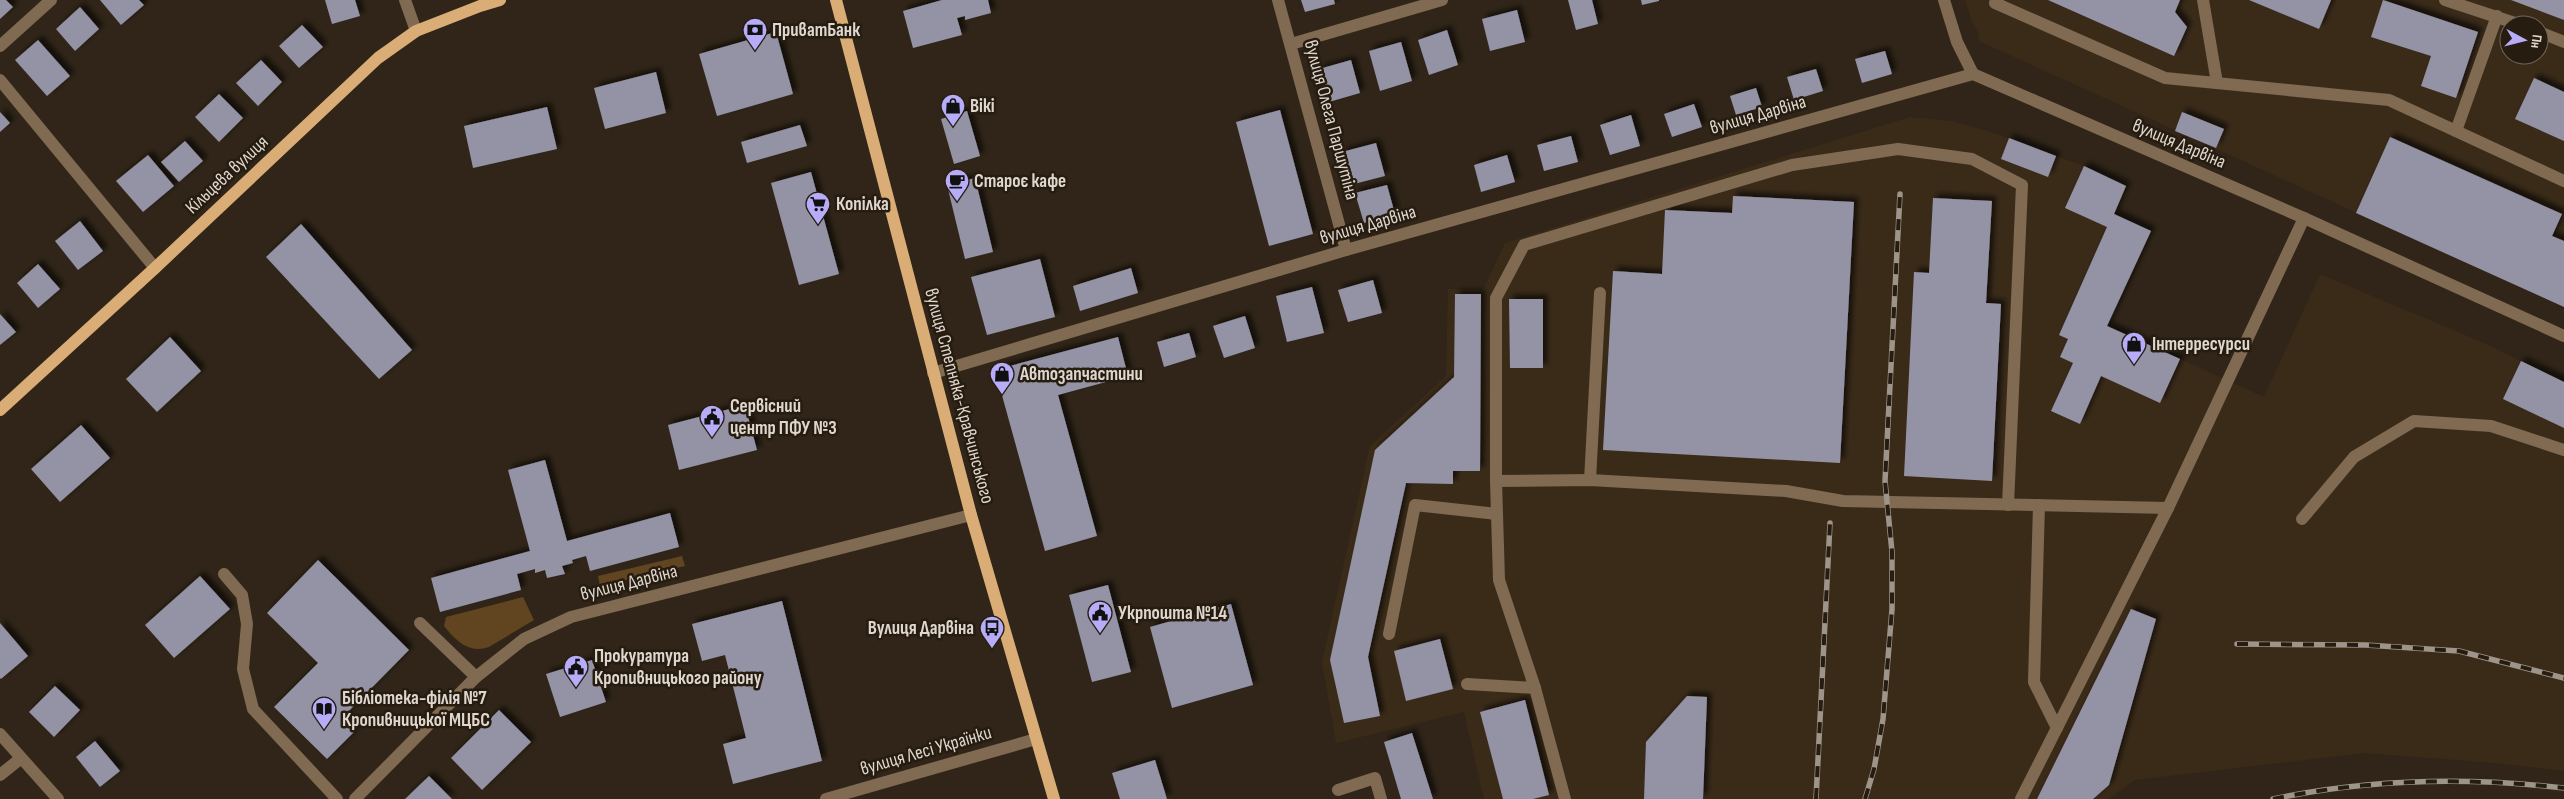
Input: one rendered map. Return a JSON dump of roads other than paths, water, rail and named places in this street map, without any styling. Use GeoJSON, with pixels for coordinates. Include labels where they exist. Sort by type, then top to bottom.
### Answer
{"type":"FeatureCollection","features":[{"type":"Feature","properties":{"kind":"main road","name":"Кільцева вулиця"},"geometry":{"type":"LineString","coordinates":[[0,410],[155,268],[378,58],[416,31],[500,0]]}},
{"type":"Feature","properties":{"kind":"main road","name":"вулиця Степняка-Кравчинського"},"geometry":{"type":"LineString","coordinates":[[836,0],[971,515],[1054,799]]}},
{"type":"Feature","properties":{"kind":"street"},"geometry":{"type":"LineString","coordinates":[[0,46],[51,0]]}},
{"type":"Feature","properties":{"kind":"street"},"geometry":{"type":"LineString","coordinates":[[405,0],[416,31]]}},
{"type":"Feature","properties":{"kind":"street","name":"вулиця Олега Паршутіна"},"geometry":{"type":"LineString","coordinates":[[1278,0],[1346,250]]}},
{"type":"Feature","properties":{"kind":"street"},"geometry":{"type":"LineString","coordinates":[[1291,44],[1442,0]]}},
{"type":"Feature","properties":{"kind":"street"},"geometry":{"type":"LineString","coordinates":[[1944,0],[1956,42],[1973,74]]}},
{"type":"Feature","properties":{"kind":"street"},"geometry":{"type":"LineString","coordinates":[[1996,0],[1995,3],[2165,78],[2388,100],[2564,181]]}},
{"type":"Feature","properties":{"kind":"street"},"geometry":{"type":"LineString","coordinates":[[2203,0],[2217,83]]}},
{"type":"Feature","properties":{"kind":"street"},"geometry":{"type":"LineString","coordinates":[[2445,0],[2497,16],[2456,131]]}},
{"type":"Feature","properties":{"kind":"street"},"geometry":{"type":"LineString","coordinates":[[2549,36],[2564,42]]}},
{"type":"Feature","properties":{"kind":"street","name":"вулиця Дарвіна"},"geometry":{"type":"LineString","coordinates":[[933,373],[1346,250],[1973,74],[2304,218],[2564,336]]}},
{"type":"Feature","properties":{"kind":"street"},"geometry":{"type":"LineString","coordinates":[[0,80],[155,268]]}},
{"type":"Feature","properties":{"kind":"street"},"geometry":{"type":"LineString","coordinates":[[1565,799],[1535,688],[1499,580],[1496,481],[1496,298],[1524,245],[1792,165],[1898,149],[1972,158],[2022,185],[2008,505]]}},
{"type":"Feature","properties":{"kind":"street"},"geometry":{"type":"LineString","coordinates":[[2022,799],[2168,508],[2304,218]]}},
{"type":"Feature","properties":{"kind":"street"},"geometry":{"type":"LineString","coordinates":[[1590,480],[1600,293]]}},
{"type":"Feature","properties":{"kind":"street"},"geometry":{"type":"LineString","coordinates":[[2302,519],[2354,458],[2414,421],[2491,426],[2564,450]]}},
{"type":"Feature","properties":{"kind":"street"},"geometry":{"type":"LineString","coordinates":[[1496,481],[1590,480],[1786,491],[1843,501],[2168,508]]}},
{"type":"Feature","properties":{"kind":"street"},"geometry":{"type":"LineString","coordinates":[[1389,634],[1415,505],[1497,514]]}},
{"type":"Feature","properties":{"kind":"street"},"geometry":{"type":"LineString","coordinates":[[2039,505],[2034,682],[2057,728]]}},
{"type":"Feature","properties":{"kind":"street","name":"вулиця Дарвіна"},"geometry":{"type":"LineString","coordinates":[[355,799],[476,677],[524,640],[571,617],[971,515]]}},
{"type":"Feature","properties":{"kind":"street"},"geometry":{"type":"LineString","coordinates":[[224,574],[242,595],[247,624],[243,669],[253,709],[336,799]]}},
{"type":"Feature","properties":{"kind":"street"},"geometry":{"type":"LineString","coordinates":[[420,622],[476,677]]}},
{"type":"Feature","properties":{"kind":"street"},"geometry":{"type":"LineString","coordinates":[[1467,684],[1535,688]]}},
{"type":"Feature","properties":{"kind":"street"},"geometry":{"type":"LineString","coordinates":[[0,734],[58,799]]}},
{"type":"Feature","properties":{"kind":"street","name":"вулиця Лесі Українки"},"geometry":{"type":"LineString","coordinates":[[826,799],[1036,739]]}},
{"type":"Feature","properties":{"kind":"street"},"geometry":{"type":"LineString","coordinates":[[0,775],[20,758]]}},
{"type":"Feature","properties":{"kind":"street"},"geometry":{"type":"LineString","coordinates":[[1338,790],[1375,778],[1381,799]]}},
{"type":"Feature","properties":{"kind":"railway"},"geometry":{"type":"LineString","coordinates":[[1865,799],[1874,769],[1883,719],[1892,609],[1892,552],[1885,481],[1900,194]]}},
{"type":"Feature","properties":{"kind":"railway"},"geometry":{"type":"LineString","coordinates":[[1816,799],[1830,523]]}},
{"type":"Feature","properties":{"kind":"railway"},"geometry":{"type":"LineString","coordinates":[[2237,644],[2366,645],[2459,651],[2564,678]]}},
{"type":"Feature","properties":{"kind":"railway"},"geometry":{"type":"LineString","coordinates":[[2273,799],[2345,787],[2418,782],[2491,782],[2564,788]]}},
{"type":"Feature","properties":{"kind":"place","name":"ПриватБанк"},"geometry":{"type":"Point","coordinates":[755,51]}},
{"type":"Feature","properties":{"kind":"place","name":"Вікі"},"geometry":{"type":"Point","coordinates":[953,127]}},
{"type":"Feature","properties":{"kind":"place","name":"Староє кафе"},"geometry":{"type":"Point","coordinates":[957,202]}},
{"type":"Feature","properties":{"kind":"place","name":"Копілка"},"geometry":{"type":"Point","coordinates":[818,225]}},
{"type":"Feature","properties":{"kind":"place","name":"Інтерресурси"},"geometry":{"type":"Point","coordinates":[2134,365]}},
{"type":"Feature","properties":{"kind":"place","name":"Автозапчастини"},"geometry":{"type":"Point","coordinates":[1002,395]}},
{"type":"Feature","properties":{"kind":"place","name":"Сервісний центр ПФУ №3"},"geometry":{"type":"Point","coordinates":[712,438]}},
{"type":"Feature","properties":{"kind":"place","name":"Укрпошта №14"},"geometry":{"type":"Point","coordinates":[1100,634]}},
{"type":"Feature","properties":{"kind":"place","name":"Вулиця Дарвіна"},"geometry":{"type":"Point","coordinates":[992,649]}},
{"type":"Feature","properties":{"kind":"place","name":"Прокуратура Кропивницького району"},"geometry":{"type":"Point","coordinates":[576,688]}},
{"type":"Feature","properties":{"kind":"place","name":"Бібліотека-філія №7 Кропивницької МЦБС"},"geometry":{"type":"Point","coordinates":[324,730]}}]}
